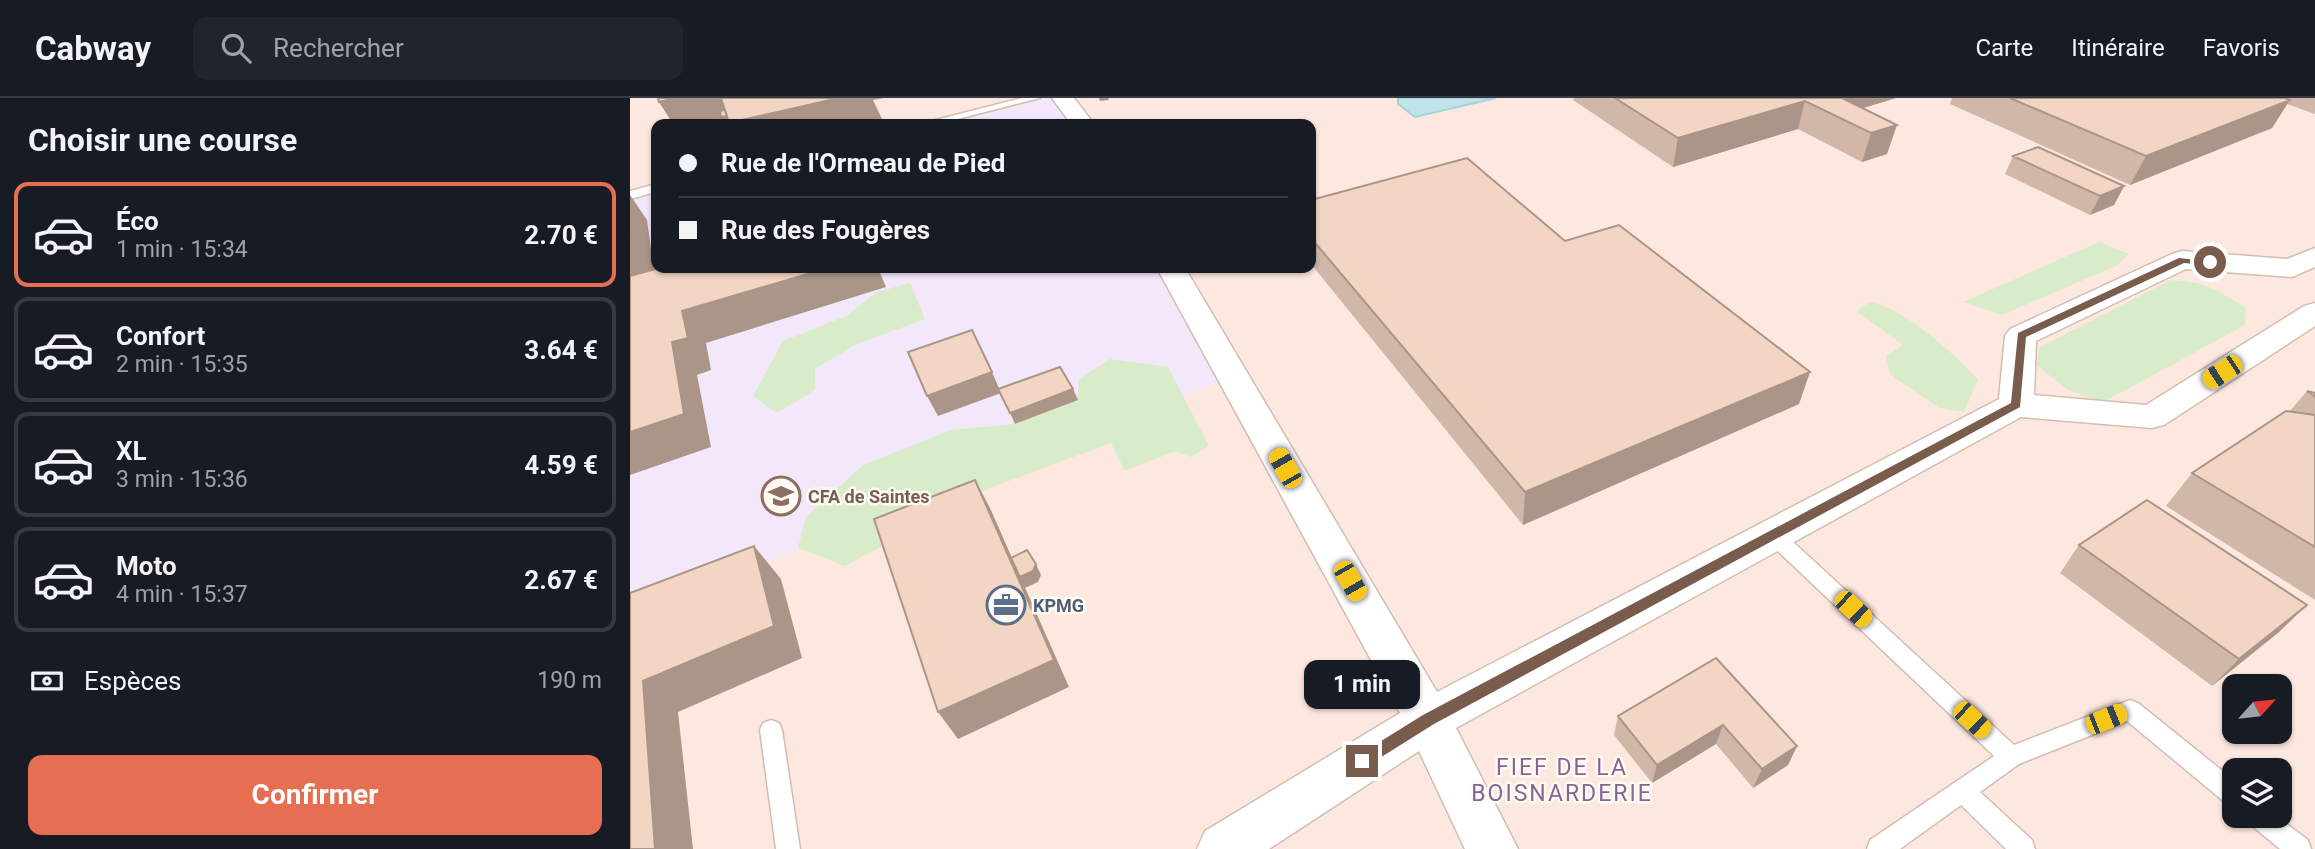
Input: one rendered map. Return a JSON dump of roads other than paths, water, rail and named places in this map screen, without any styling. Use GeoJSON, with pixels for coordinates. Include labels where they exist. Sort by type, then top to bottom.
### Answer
{"type":"FeatureCollection","features":[{"type":"Feature","properties":{"kind":"street"},"geometry":{"type":"LineString","coordinates":[[1063,98],[1079,119]]}},
{"type":"Feature","properties":{"kind":"street"},"geometry":{"type":"LineString","coordinates":[[1223,849],[1429,720],[2016,405],[2152,417],[2315,310],[2303,262],[2182,260],[2021,335],[2016,405]]}},
{"type":"Feature","properties":{"kind":"street"},"geometry":{"type":"LineString","coordinates":[[1174,273],[1429,720],[1492,849]]}},
{"type":"Feature","properties":{"kind":"lane"},"geometry":{"type":"LineString","coordinates":[[946,119],[1035,98]]}},
{"type":"Feature","properties":{"kind":"lane"},"geometry":{"type":"LineString","coordinates":[[630,195],[651,189]]}},
{"type":"Feature","properties":{"kind":"lane"},"geometry":{"type":"LineString","coordinates":[[1773,535],[2011,757]]}},
{"type":"Feature","properties":{"kind":"lane"},"geometry":{"type":"LineString","coordinates":[[1880,849],[2011,757],[2130,710],[2222,785]]}},
{"type":"Feature","properties":{"kind":"lane"},"geometry":{"type":"LineString","coordinates":[[771,730],[788,849]]}},
{"type":"Feature","properties":{"kind":"lane"},"geometry":{"type":"LineString","coordinates":[[1963,791],[2023,849]]}},
{"type":"Feature","properties":{"kind":"lane"},"geometry":{"type":"LineString","coordinates":[[2273,828],[2299,849]]}},
{"type":"Feature","properties":{"kind":"water"},"geometry":{"type":"Polygon","coordinates":[[[1398,98],[1496,98],[1415,117],[1398,104],[1398,98]]]}},
{"type":"Feature","properties":{"kind":"place","name":"CFA de Saintes"},"geometry":{"type":"Point","coordinates":[781,496]}},
{"type":"Feature","properties":{"kind":"place","name":"KPMG"},"geometry":{"type":"Point","coordinates":[1006,605]}},
{"type":"Feature","properties":{"kind":"district","name":"FIEF DE LA BOISNARDERIE"},"geometry":{"type":"Point","coordinates":[1562,780]}}]}
